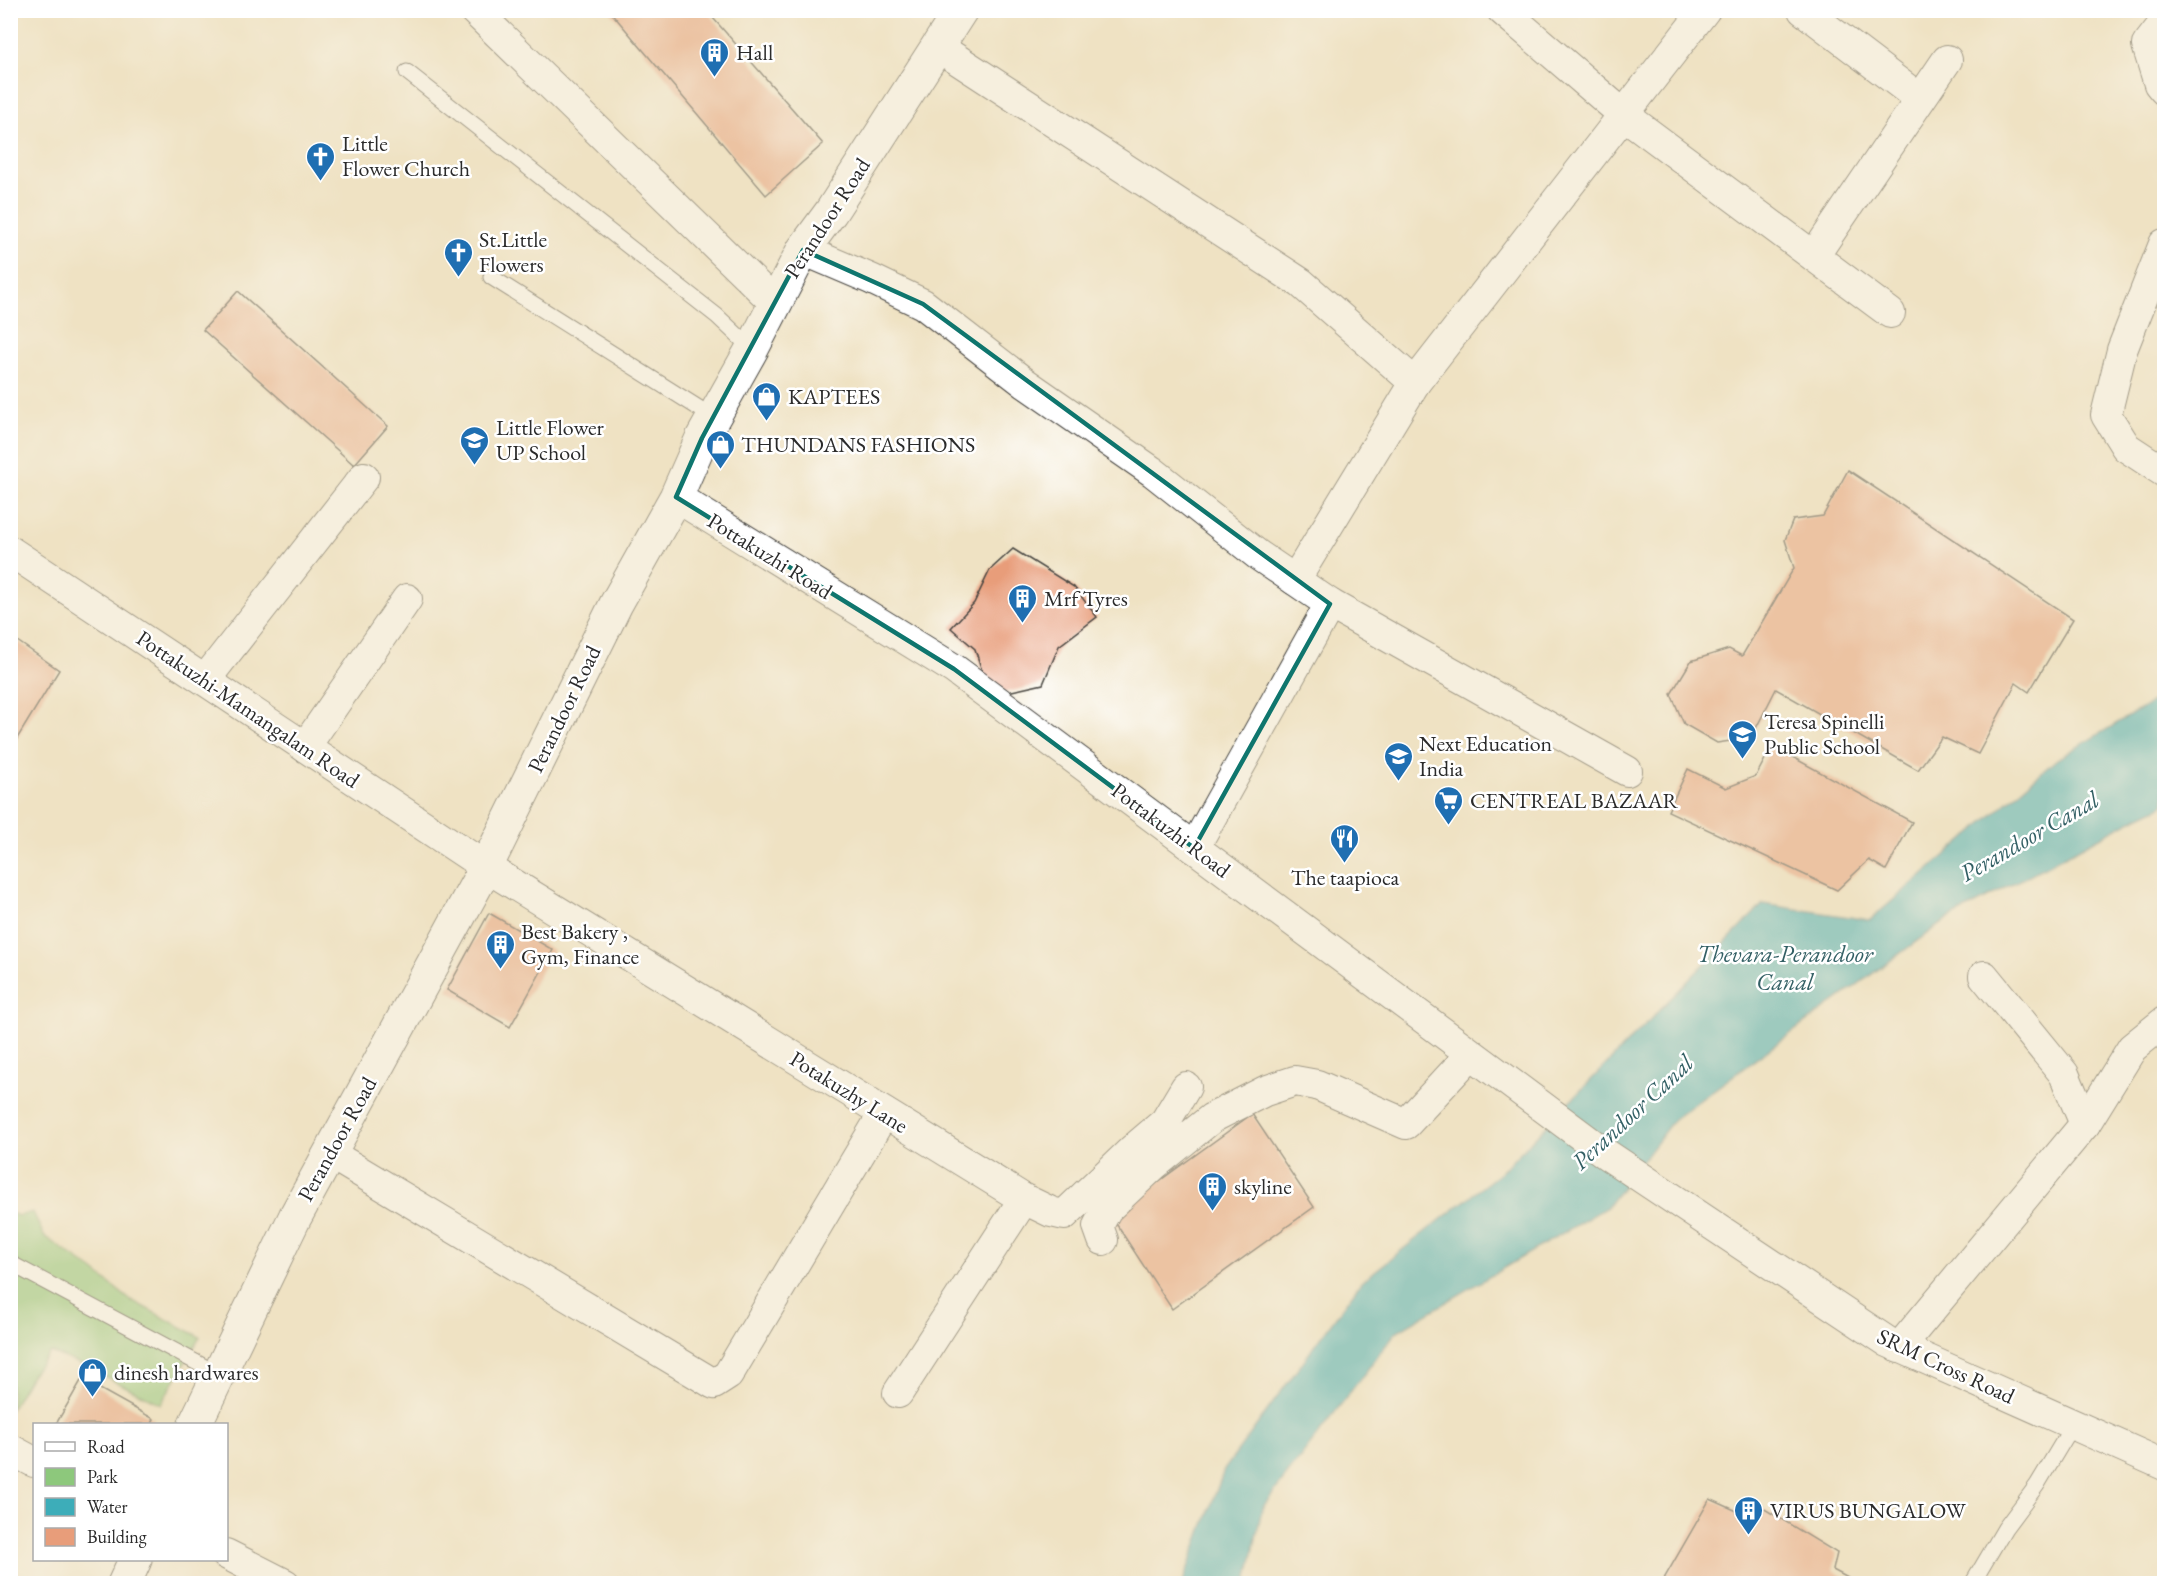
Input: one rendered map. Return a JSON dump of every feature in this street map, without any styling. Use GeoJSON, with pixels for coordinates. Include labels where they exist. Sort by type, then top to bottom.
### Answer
{"type":"FeatureCollection","features":[{"type":"Feature","properties":{"kind":"main road","name":"Perandoor Road"},"geometry":{"type":"LineString","coordinates":[[196,1423],[295,1217],[486,867],[616,604],[676,497],[702,438],[752,349],[803,249],[831,212],[961,10]]}},
{"type":"Feature","properties":{"kind":"main road"},"geometry":{"type":"LineString","coordinates":[[124,1584],[135,1561]]}},
{"type":"Feature","properties":{"kind":"street"},"geometry":{"type":"LineString","coordinates":[[474,10],[775,303]]}},
{"type":"Feature","properties":{"kind":"street"},"geometry":{"type":"LineString","coordinates":[[1502,10],[1624,115],[1890,313]]}},
{"type":"Feature","properties":{"kind":"street"},"geometry":{"type":"LineString","coordinates":[[1295,580],[1415,383],[1705,10]]}},
{"type":"Feature","properties":{"kind":"street"},"geometry":{"type":"LineString","coordinates":[[1803,10],[1920,99]]}},
{"type":"Feature","properties":{"kind":"street"},"geometry":{"type":"LineString","coordinates":[[2164,23],[2147,45],[2159,84],[2164,90]]}},
{"type":"Feature","properties":{"kind":"street"},"geometry":{"type":"LineString","coordinates":[[938,47],[1301,283],[1415,383]]}},
{"type":"Feature","properties":{"kind":"street"},"geometry":{"type":"LineString","coordinates":[[1814,256],[1947,60]]}},
{"type":"Feature","properties":{"kind":"street"},"geometry":{"type":"LineString","coordinates":[[2164,243],[2122,350],[2106,415],[2126,447],[2164,472]]}},
{"type":"Feature","properties":{"kind":"street"},"geometry":{"type":"LineString","coordinates":[[803,249],[922,304],[1025,383],[1153,472],[1258,555],[1330,604],[1627,771]]}},
{"type":"Feature","properties":{"kind":"street"},"geometry":{"type":"LineString","coordinates":[[205,680],[364,477]]}},
{"type":"Feature","properties":{"kind":"street","name":"Pottakuzhi Road"},"geometry":{"type":"LineString","coordinates":[[676,497],[954,669],[1548,1112],[1651,1184]]}},
{"type":"Feature","properties":{"kind":"street","name":"Pottakuzhi-Mamangalam Road"},"geometry":{"type":"LineString","coordinates":[[10,551],[486,867]]}},
{"type":"Feature","properties":{"kind":"street"},"geometry":{"type":"LineString","coordinates":[[305,747],[407,599]]}},
{"type":"Feature","properties":{"kind":"street"},"geometry":{"type":"LineString","coordinates":[[1194,848],[1330,604]]}},
{"type":"Feature","properties":{"kind":"street","name":"Potakuzhy Lane"},"geometry":{"type":"LineString","coordinates":[[486,867],[884,1113],[1051,1212],[1064,1215],[1165,1122],[1186,1087]]}},
{"type":"Feature","properties":{"kind":"street"},"geometry":{"type":"LineString","coordinates":[[1984,976],[2064,1074],[2085,1124]]}},
{"type":"Feature","properties":{"kind":"street"},"geometry":{"type":"LineString","coordinates":[[1899,1348],[2085,1124],[2132,1048],[2164,1022]]}},
{"type":"Feature","properties":{"kind":"street"},"geometry":{"type":"LineString","coordinates":[[1103,1240],[1098,1226],[1107,1209],[1154,1165],[1212,1118],[1265,1091],[1295,1081],[1317,1085],[1406,1124],[1471,1054]]}},
{"type":"Feature","properties":{"kind":"street"},"geometry":{"type":"LineString","coordinates":[[329,1153],[714,1384],[728,1375],[884,1113]]}},
{"type":"Feature","properties":{"kind":"street","name":"SRM Cross Road"},"geometry":{"type":"LineString","coordinates":[[1651,1184],[1888,1342],[2164,1465]]}},
{"type":"Feature","properties":{"kind":"street"},"geometry":{"type":"LineString","coordinates":[[898,1393],[1024,1198]]}},
{"type":"Feature","properties":{"kind":"street"},"geometry":{"type":"LineString","coordinates":[[10,1449],[33,1461]]}},
{"type":"Feature","properties":{"kind":"street"},"geometry":{"type":"LineString","coordinates":[[228,1555],[285,1584]]}},
{"type":"Feature","properties":{"kind":"lane"},"geometry":{"type":"LineString","coordinates":[[407,72],[717,316],[752,349]]}},
{"type":"Feature","properties":{"kind":"lane"},"geometry":{"type":"LineString","coordinates":[[491,277],[713,417]]}},
{"type":"Feature","properties":{"kind":"lane"},"geometry":{"type":"LineString","coordinates":[[10,1263],[218,1374]]}},
{"type":"Feature","properties":{"kind":"lane"},"geometry":{"type":"LineString","coordinates":[[1972,1584],[2005,1528],[2037,1485],[2073,1425]]}},
{"type":"Feature","properties":{"kind":"highlighted area"},"geometry":{"type":"Polygon","coordinates":[[[803,250],[923,304],[1330,604],[1194,848],[954,669],[676,497],[702,438],[803,250]]]}},
{"type":"Feature","properties":{"kind":"green space"},"geometry":{"type":"Polygon","coordinates":[[[33,1212],[44,1236],[93,1270],[129,1299],[200,1337],[161,1404],[80,1364],[50,1352],[31,1375],[11,1409],[11,1213],[19,1216],[33,1212]]]}},
{"type":"Feature","properties":{"kind":"water","name":"Thevara-Perandoor Canal"},"geometry":{"type":"Polygon","coordinates":[[[2164,695],[2164,805],[1946,920],[1674,1119],[1607,1207],[1396,1332],[1262,1508],[1247,1583],[1182,1584],[1224,1470],[1361,1282],[1500,1173],[1763,904],[1870,920],[2057,759],[2164,695]]]}},
{"type":"Feature","properties":{"kind":"building","name":"Hall"},"geometry":{"type":"Polygon","coordinates":[[[609,10],[706,10],[823,144],[766,195],[609,10]]]}},
{"type":"Feature","properties":{"kind":"building"},"geometry":{"type":"Polygon","coordinates":[[[238,291],[388,426],[354,465],[203,330],[238,291]]]}},
{"type":"Feature","properties":{"kind":"building"},"geometry":{"type":"Polygon","coordinates":[[[1848,470],[2073,619],[2029,692],[2016,683],[1978,754],[1942,737],[1918,770],[1776,689],[1751,738],[1717,743],[1684,724],[1671,694],[1691,661],[1729,649],[1742,656],[1794,568],[1785,540],[1793,520],[1823,516],[1848,470]]]}},
{"type":"Feature","properties":{"kind":"building","name":"Mrf Tyres"},"geometry":{"type":"Polygon","coordinates":[[[1013,549],[1074,587],[1097,617],[1059,646],[1043,684],[990,696],[975,649],[951,628],[974,603],[990,570],[1013,549]]]}},
{"type":"Feature","properties":{"kind":"building"},"geometry":{"type":"Polygon","coordinates":[[[10,636],[59,670],[10,750],[10,636]]]}},
{"type":"Feature","properties":{"kind":"building"},"geometry":{"type":"Polygon","coordinates":[[[1772,746],[1912,822],[1886,870],[1869,860],[1837,890],[1668,811],[1688,769],[1726,788],[1756,776],[1772,746]]]}},
{"type":"Feature","properties":{"kind":"building","name":"Best Bakery , Gym, Finance"},"geometry":{"type":"Polygon","coordinates":[[[489,913],[553,950],[510,1027],[447,990],[489,913]]]}},
{"type":"Feature","properties":{"kind":"building","name":"skyline"},"geometry":{"type":"Polygon","coordinates":[[[1252,1114],[1314,1207],[1172,1309],[1111,1216],[1252,1114]]]}},
{"type":"Feature","properties":{"kind":"building","name":"dinesh hardwares"},"geometry":{"type":"Polygon","coordinates":[[[82,1379],[154,1419],[152,1423],[57,1423],[82,1379]]]}},
{"type":"Feature","properties":{"kind":"building","name":"VIRUS BUNGALOW"},"geometry":{"type":"Polygon","coordinates":[[[1710,1499],[1755,1519],[1763,1508],[1837,1553],[1833,1570],[1859,1584],[1661,1584],[1710,1499]]]}},
{"type":"Feature","properties":{"kind":"place","name":"Hall"},"geometry":{"type":"Point","coordinates":[715,78]}},
{"type":"Feature","properties":{"kind":"place","name":"Little Flower Church"},"geometry":{"type":"Point","coordinates":[321,182]}},
{"type":"Feature","properties":{"kind":"place","name":"St.Little Flowers"},"geometry":{"type":"Point","coordinates":[458,278]}},
{"type":"Feature","properties":{"kind":"place","name":"KAPTEES"},"geometry":{"type":"Point","coordinates":[767,422]}},
{"type":"Feature","properties":{"kind":"place","name":"Little Flower UP School"},"geometry":{"type":"Point","coordinates":[475,466]}},
{"type":"Feature","properties":{"kind":"place","name":"THUNDANS FASHIONS"},"geometry":{"type":"Point","coordinates":[720,470]}},
{"type":"Feature","properties":{"kind":"place","name":"Mrf Tyres"},"geometry":{"type":"Point","coordinates":[1023,624]}},
{"type":"Feature","properties":{"kind":"place","name":"Teresa Spinelli Public School"},"geometry":{"type":"Point","coordinates":[1743,760]}},
{"type":"Feature","properties":{"kind":"place","name":"Next Education India"},"geometry":{"type":"Point","coordinates":[1398,782]}},
{"type":"Feature","properties":{"kind":"place","name":"CENTREAL BAZAAR"},"geometry":{"type":"Point","coordinates":[1449,826]}},
{"type":"Feature","properties":{"kind":"place","name":"The taapioca"},"geometry":{"type":"Point","coordinates":[1345,864]}},
{"type":"Feature","properties":{"kind":"place","name":"Best Bakery , Gym, Finance"},"geometry":{"type":"Point","coordinates":[500,970]}},
{"type":"Feature","properties":{"kind":"place","name":"skyline"},"geometry":{"type":"Point","coordinates":[1213,1212]}},
{"type":"Feature","properties":{"kind":"place","name":"dinesh hardwares"},"geometry":{"type":"Point","coordinates":[93,1398]}},
{"type":"Feature","properties":{"kind":"place","name":"VIRUS BUNGALOW"},"geometry":{"type":"Point","coordinates":[1749,1536]}},
{"type":"Feature","properties":{"kind":"water label","name":"Perandoor Canal"},"geometry":{"type":"Point","coordinates":[2029,836]}},
{"type":"Feature","properties":{"kind":"water label","name":"Perandoor Canal"},"geometry":{"type":"Point","coordinates":[1632,1112]}}]}
